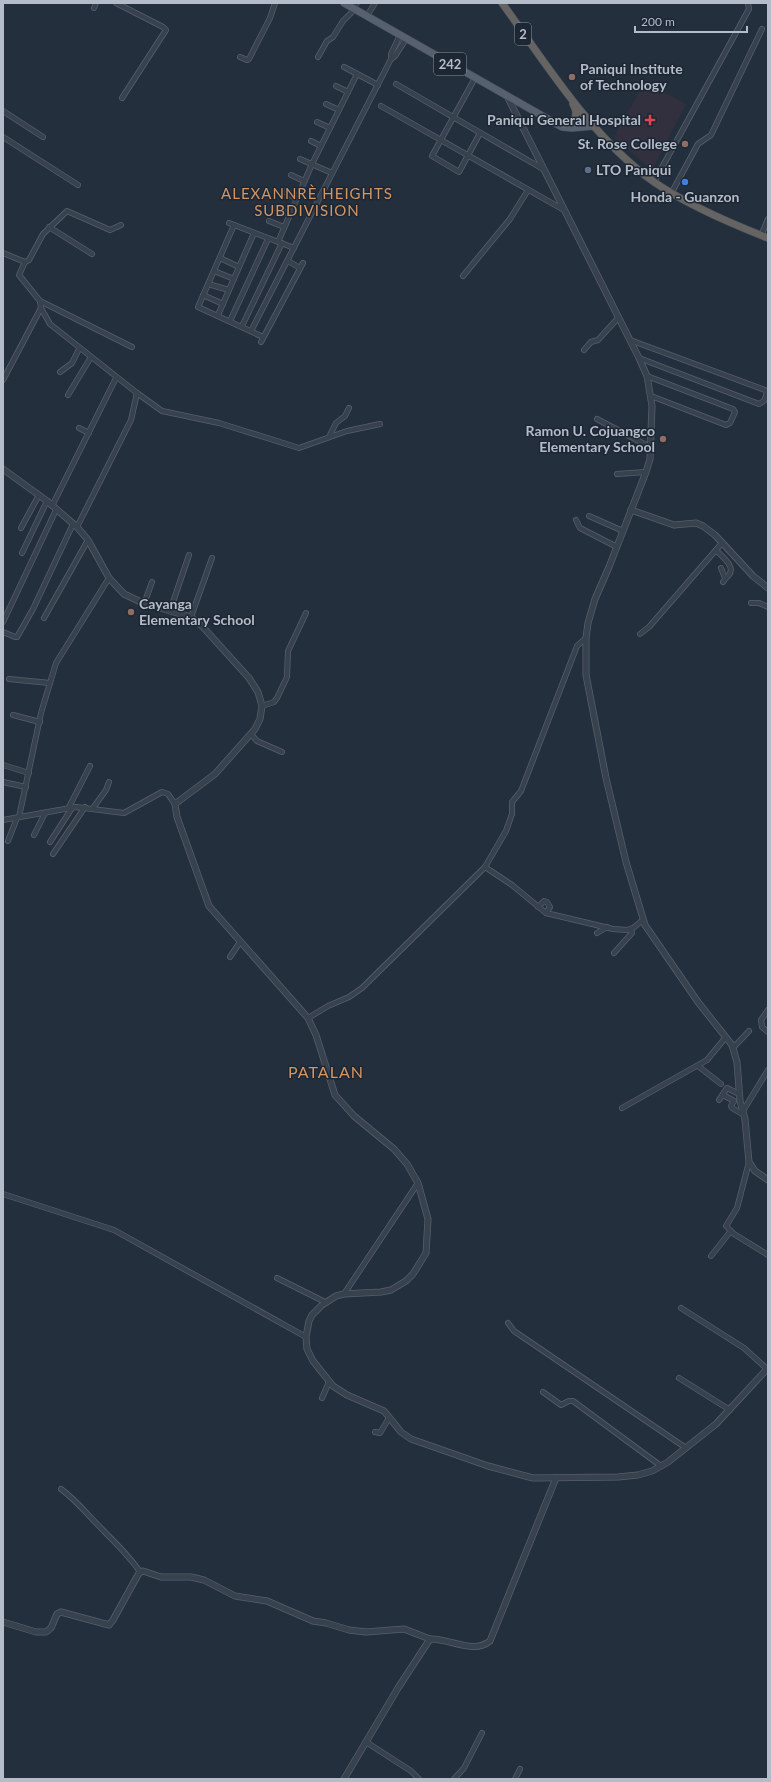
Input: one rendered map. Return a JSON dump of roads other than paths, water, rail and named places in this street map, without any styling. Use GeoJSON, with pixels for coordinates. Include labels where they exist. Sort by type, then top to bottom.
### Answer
{"type":"FeatureCollection","features":[{"type":"Feature","properties":{"kind":"highway","name":"2"},"geometry":{"type":"LineString","coordinates":[[502,3],[568,93],[592,123],[624,157],[654,182],[717,216],[765,237]]}},
{"type":"Feature","properties":{"kind":"highway"},"geometry":{"type":"LineString","coordinates":[[562,125],[573,122],[576,114],[576,108],[568,93]]}},
{"type":"Feature","properties":{"kind":"main road","name":"242"},"geometry":{"type":"LineString","coordinates":[[344,3],[355,7],[401,40],[562,125]]}},
{"type":"Feature","properties":{"kind":"main road"},"geometry":{"type":"LineString","coordinates":[[562,125],[576,128],[592,123]]}},
{"type":"Feature","properties":{"kind":"street"},"geometry":{"type":"LineString","coordinates":[[116,3],[163,27],[166,30],[122,98]]}},
{"type":"Feature","properties":{"kind":"street"},"geometry":{"type":"LineString","coordinates":[[240,57],[247,60],[249,59],[270,18],[275,3]]}},
{"type":"Feature","properties":{"kind":"street"},"geometry":{"type":"LineString","coordinates":[[367,16],[375,3]]}},
{"type":"Feature","properties":{"kind":"street"},"geometry":{"type":"LineString","coordinates":[[654,182],[749,9],[748,3]]}},
{"type":"Feature","properties":{"kind":"street"},"geometry":{"type":"LineString","coordinates":[[318,57],[327,41],[334,37],[343,21],[355,7]]}},
{"type":"Feature","properties":{"kind":"street"},"geometry":{"type":"LineString","coordinates":[[672,192],[698,144],[711,135],[762,29]]}},
{"type":"Feature","properties":{"kind":"street"},"geometry":{"type":"LineString","coordinates":[[251,331],[391,60],[395,56],[401,40]]}},
{"type":"Feature","properties":{"kind":"street"},"geometry":{"type":"LineString","coordinates":[[344,67],[378,85]]}},
{"type":"Feature","properties":{"kind":"street"},"geometry":{"type":"LineString","coordinates":[[242,326],[280,243],[284,227],[296,198],[357,74]]}},
{"type":"Feature","properties":{"kind":"street"},"geometry":{"type":"LineString","coordinates":[[475,78],[432,156],[457,172],[461,171],[480,133]]}},
{"type":"Feature","properties":{"kind":"street"},"geometry":{"type":"LineString","coordinates":[[396,84],[544,169]]}},
{"type":"Feature","properties":{"kind":"street"},"geometry":{"type":"LineString","coordinates":[[336,86],[348,92]]}},
{"type":"Feature","properties":{"kind":"street"},"geometry":{"type":"LineString","coordinates":[[507,96],[647,376],[653,411],[646,472],[595,599],[588,623],[586,638],[586,675],[599,744],[626,862],[643,920],[656,942],[698,1002],[726,1036],[733,1048],[739,1076],[739,1094],[750,1162],[737,1208],[726,1226],[730,1232],[768,1256]]}},
{"type":"Feature","properties":{"kind":"street"},"geometry":{"type":"LineString","coordinates":[[326,104],[339,110]]}},
{"type":"Feature","properties":{"kind":"street"},"geometry":{"type":"LineString","coordinates":[[381,106],[564,210]]}},
{"type":"Feature","properties":{"kind":"street"},"geometry":{"type":"LineString","coordinates":[[3,112],[43,137]]}},
{"type":"Feature","properties":{"kind":"street"},"geometry":{"type":"LineString","coordinates":[[317,122],[330,128]]}},
{"type":"Feature","properties":{"kind":"street"},"geometry":{"type":"LineString","coordinates":[[3,137],[78,185]]}},
{"type":"Feature","properties":{"kind":"street"},"geometry":{"type":"LineString","coordinates":[[311,141],[321,146]]}},
{"type":"Feature","properties":{"kind":"street"},"geometry":{"type":"LineString","coordinates":[[300,158],[332,173]]}},
{"type":"Feature","properties":{"kind":"street"},"geometry":{"type":"LineString","coordinates":[[291,175],[304,181]]}},
{"type":"Feature","properties":{"kind":"street"},"geometry":{"type":"LineString","coordinates":[[463,276],[510,219],[528,190]]}},
{"type":"Feature","properties":{"kind":"street"},"geometry":{"type":"LineString","coordinates":[[283,191],[296,198]]}},
{"type":"Feature","properties":{"kind":"street"},"geometry":{"type":"LineString","coordinates":[[276,208],[289,214]]}},
{"type":"Feature","properties":{"kind":"street"},"geometry":{"type":"LineString","coordinates":[[121,225],[110,230],[68,211],[49,227],[29,260],[25,262],[19,275],[40,301],[132,347]]}},
{"type":"Feature","properties":{"kind":"street"},"geometry":{"type":"LineString","coordinates":[[765,237],[768,219]]}},
{"type":"Feature","properties":{"kind":"street"},"geometry":{"type":"LineString","coordinates":[[270,221],[284,227]]}},
{"type":"Feature","properties":{"kind":"street"},"geometry":{"type":"LineString","coordinates":[[263,337],[230,320],[198,308],[220,258],[231,224],[294,248]]}},
{"type":"Feature","properties":{"kind":"street"},"geometry":{"type":"LineString","coordinates":[[49,227],[92,254]]}},
{"type":"Feature","properties":{"kind":"street"},"geometry":{"type":"LineString","coordinates":[[218,315],[254,233]]}},
{"type":"Feature","properties":{"kind":"street"},"geometry":{"type":"LineString","coordinates":[[230,320],[268,239]]}},
{"type":"Feature","properties":{"kind":"street"},"geometry":{"type":"LineString","coordinates":[[3,253],[25,262]]}},
{"type":"Feature","properties":{"kind":"street"},"geometry":{"type":"LineString","coordinates":[[220,258],[239,267]]}},
{"type":"Feature","properties":{"kind":"street"},"geometry":{"type":"LineString","coordinates":[[261,342],[301,265],[288,261]]}},
{"type":"Feature","properties":{"kind":"street"},"geometry":{"type":"LineString","coordinates":[[214,271],[234,279]]}},
{"type":"Feature","properties":{"kind":"street"},"geometry":{"type":"LineString","coordinates":[[208,284],[229,290]]}},
{"type":"Feature","properties":{"kind":"street"},"geometry":{"type":"LineString","coordinates":[[203,295],[223,304]]}},
{"type":"Feature","properties":{"kind":"street"},"geometry":{"type":"LineString","coordinates":[[40,301],[41,308],[47,321],[79,349],[107,368],[116,378],[162,411],[219,423],[295,448],[303,447],[347,431],[380,424]]}},
{"type":"Feature","properties":{"kind":"street"},"geometry":{"type":"LineString","coordinates":[[3,380],[41,308]]}},
{"type":"Feature","properties":{"kind":"street"},"geometry":{"type":"LineString","coordinates":[[584,350],[591,342],[598,340],[618,318]]}},
{"type":"Feature","properties":{"kind":"street"},"geometry":{"type":"LineString","coordinates":[[630,340],[765,390],[767,393],[764,402],[760,404],[639,358]]}},
{"type":"Feature","properties":{"kind":"street"},"geometry":{"type":"LineString","coordinates":[[60,372],[72,363],[79,349]]}},
{"type":"Feature","properties":{"kind":"street"},"geometry":{"type":"LineString","coordinates":[[68,395],[91,357]]}},
{"type":"Feature","properties":{"kind":"street"},"geometry":{"type":"LineString","coordinates":[[647,376],[733,409],[735,412],[730,423],[726,425],[651,396]]}},
{"type":"Feature","properties":{"kind":"street"},"geometry":{"type":"LineString","coordinates":[[3,622],[54,508],[116,378]]}},
{"type":"Feature","properties":{"kind":"street"},"geometry":{"type":"LineString","coordinates":[[3,632],[15,638],[17,637],[131,420],[137,393]]}},
{"type":"Feature","properties":{"kind":"street"},"geometry":{"type":"LineString","coordinates":[[329,437],[336,423],[345,416],[349,408]]}},
{"type":"Feature","properties":{"kind":"street"},"geometry":{"type":"LineString","coordinates":[[597,419],[650,447]]}},
{"type":"Feature","properties":{"kind":"street"},"geometry":{"type":"LineString","coordinates":[[78,428],[89,433]]}},
{"type":"Feature","properties":{"kind":"street"},"geometry":{"type":"LineString","coordinates":[[3,469],[47,501],[75,525],[88,540],[109,578],[124,594],[144,604],[191,617],[214,637],[250,678],[258,692],[262,706],[260,719],[251,734],[215,774],[175,804]]}},
{"type":"Feature","properties":{"kind":"street"},"geometry":{"type":"LineString","coordinates":[[617,474],[646,472]]}},
{"type":"Feature","properties":{"kind":"street"},"geometry":{"type":"LineString","coordinates":[[21,528],[39,495]]}},
{"type":"Feature","properties":{"kind":"street"},"geometry":{"type":"LineString","coordinates":[[22,553],[47,501]]}},
{"type":"Feature","properties":{"kind":"street"},"geometry":{"type":"LineString","coordinates":[[631,510],[674,525],[696,523],[703,526],[722,542],[753,576],[768,588]]}},
{"type":"Feature","properties":{"kind":"street"},"geometry":{"type":"LineString","coordinates":[[589,516],[623,531]]}},
{"type":"Feature","properties":{"kind":"street"},"geometry":{"type":"LineString","coordinates":[[576,520],[580,528],[617,547]]}},
{"type":"Feature","properties":{"kind":"street"},"geometry":{"type":"LineString","coordinates":[[44,618],[88,540]]}},
{"type":"Feature","properties":{"kind":"street"},"geometry":{"type":"LineString","coordinates":[[640,634],[649,627],[722,542]]}},
{"type":"Feature","properties":{"kind":"street"},"geometry":{"type":"LineString","coordinates":[[716,550],[730,566],[731,570],[729,575],[724,580],[721,568]]}},
{"type":"Feature","properties":{"kind":"street"},"geometry":{"type":"LineString","coordinates":[[170,610],[189,555]]}},
{"type":"Feature","properties":{"kind":"street"},"geometry":{"type":"LineString","coordinates":[[191,617],[212,558]]}},
{"type":"Feature","properties":{"kind":"street"},"geometry":{"type":"LineString","coordinates":[[8,841],[18,817],[40,722],[57,661],[109,578]]}},
{"type":"Feature","properties":{"kind":"street"},"geometry":{"type":"LineString","coordinates":[[144,604],[152,582]]}},
{"type":"Feature","properties":{"kind":"street"},"geometry":{"type":"LineString","coordinates":[[751,603],[759,603],[768,607]]}},
{"type":"Feature","properties":{"kind":"street"},"geometry":{"type":"LineString","coordinates":[[262,706],[274,702],[287,677],[288,651],[306,613]]}},
{"type":"Feature","properties":{"kind":"street"},"geometry":{"type":"LineString","coordinates":[[308,1018],[328,1006],[349,997],[362,988],[485,867],[493,856],[506,831],[512,814],[512,802],[520,791],[577,646],[586,638]]}},
{"type":"Feature","properties":{"kind":"street"},"geometry":{"type":"LineString","coordinates":[[9,679],[50,683]]}},
{"type":"Feature","properties":{"kind":"street"},"geometry":{"type":"LineString","coordinates":[[13,715],[40,722]]}},
{"type":"Feature","properties":{"kind":"street"},"geometry":{"type":"LineString","coordinates":[[251,734],[262,744],[282,752]]}},
{"type":"Feature","properties":{"kind":"street"},"geometry":{"type":"LineString","coordinates":[[3,765],[29,773]]}},
{"type":"Feature","properties":{"kind":"street"},"geometry":{"type":"LineString","coordinates":[[50,842],[70,808],[90,766]]}},
{"type":"Feature","properties":{"kind":"street"},"geometry":{"type":"LineString","coordinates":[[3,782],[26,787]]}},
{"type":"Feature","properties":{"kind":"street"},"geometry":{"type":"LineString","coordinates":[[93,808],[106,790],[109,782]]}},
{"type":"Feature","properties":{"kind":"street"},"geometry":{"type":"LineString","coordinates":[[3,820],[70,808],[86,807],[122,813],[128,812],[162,792],[168,794],[175,804],[182,830],[207,902],[213,912],[308,1018],[314,1029],[334,1092],[338,1099],[394,1150],[407,1164],[418,1182],[428,1219],[427,1247],[420,1264],[406,1281],[391,1290],[370,1294],[344,1294],[325,1302],[312,1315],[309,1321],[306,1337],[310,1356],[329,1382],[347,1395],[384,1412],[405,1436],[429,1446],[526,1477],[629,1477],[652,1471],[686,1448],[716,1424],[768,1369],[748,1351],[680,1308]]}},
{"type":"Feature","properties":{"kind":"street"},"geometry":{"type":"LineString","coordinates":[[53,854],[86,807]]}},
{"type":"Feature","properties":{"kind":"street"},"geometry":{"type":"LineString","coordinates":[[34,835],[45,813]]}},
{"type":"Feature","properties":{"kind":"street"},"geometry":{"type":"LineString","coordinates":[[485,867],[512,885],[546,913],[607,927],[631,929],[643,920]]}},
{"type":"Feature","properties":{"kind":"street"},"geometry":{"type":"LineString","coordinates":[[538,907],[544,901],[547,902],[550,907],[546,913]]}},
{"type":"Feature","properties":{"kind":"street"},"geometry":{"type":"LineString","coordinates":[[597,933],[607,927]]}},
{"type":"Feature","properties":{"kind":"street"},"geometry":{"type":"LineString","coordinates":[[614,953],[632,933],[631,929]]}},
{"type":"Feature","properties":{"kind":"street"},"geometry":{"type":"LineString","coordinates":[[230,957],[240,942]]}},
{"type":"Feature","properties":{"kind":"street"},"geometry":{"type":"LineString","coordinates":[[768,1010],[761,1020],[762,1027],[768,1032]]}},
{"type":"Feature","properties":{"kind":"street"},"geometry":{"type":"LineString","coordinates":[[733,1048],[749,1031]]}},
{"type":"Feature","properties":{"kind":"street"},"geometry":{"type":"LineString","coordinates":[[622,1108],[708,1060],[726,1036]]}},
{"type":"Feature","properties":{"kind":"street"},"geometry":{"type":"LineString","coordinates":[[698,1066],[720,1083],[716,1088]]}},
{"type":"Feature","properties":{"kind":"street"},"geometry":{"type":"LineString","coordinates":[[743,1113],[768,1070]]}},
{"type":"Feature","properties":{"kind":"street"},"geometry":{"type":"LineString","coordinates":[[720,1100],[728,1088],[739,1094]]}},
{"type":"Feature","properties":{"kind":"street"},"geometry":{"type":"LineString","coordinates":[[723,1095],[734,1101],[731,1106],[732,1108],[743,1113]]}},
{"type":"Feature","properties":{"kind":"street"},"geometry":{"type":"LineString","coordinates":[[750,1162],[756,1171],[768,1180]]}},
{"type":"Feature","properties":{"kind":"street"},"geometry":{"type":"LineString","coordinates":[[344,1294],[418,1182]]}},
{"type":"Feature","properties":{"kind":"street"},"geometry":{"type":"LineString","coordinates":[[3,1194],[84,1219],[114,1230],[306,1337]]}},
{"type":"Feature","properties":{"kind":"street"},"geometry":{"type":"LineString","coordinates":[[711,1256],[730,1232]]}},
{"type":"Feature","properties":{"kind":"street"},"geometry":{"type":"LineString","coordinates":[[277,1278],[325,1302]]}},
{"type":"Feature","properties":{"kind":"street"},"geometry":{"type":"LineString","coordinates":[[508,1323],[514,1331],[686,1448]]}},
{"type":"Feature","properties":{"kind":"street"},"geometry":{"type":"LineString","coordinates":[[680,1378],[730,1410]]}},
{"type":"Feature","properties":{"kind":"street"},"geometry":{"type":"LineString","coordinates":[[322,1398],[329,1382]]}},
{"type":"Feature","properties":{"kind":"street"},"geometry":{"type":"LineString","coordinates":[[543,1392],[561,1405],[569,1401],[573,1401],[661,1466]]}},
{"type":"Feature","properties":{"kind":"street"},"geometry":{"type":"LineString","coordinates":[[375,1432],[380,1433],[389,1418]]}},
{"type":"Feature","properties":{"kind":"street"},"geometry":{"type":"LineString","coordinates":[[61,1489],[84,1509],[127,1554],[140,1572],[161,1577],[192,1577],[204,1580],[235,1596],[267,1601],[313,1621],[326,1623],[353,1631],[374,1632],[404,1629],[430,1639],[468,1646],[480,1646],[487,1644],[494,1634],[556,1478]]}},
{"type":"Feature","properties":{"kind":"street"},"geometry":{"type":"LineString","coordinates":[[3,1622],[36,1632],[46,1632],[51,1628],[57,1614],[61,1612],[109,1625],[140,1572]]}},
{"type":"Feature","properties":{"kind":"street"},"geometry":{"type":"LineString","coordinates":[[344,1779],[430,1639]]}},
{"type":"Feature","properties":{"kind":"street"},"geometry":{"type":"LineString","coordinates":[[454,1779],[464,1768],[482,1733]]}},
{"type":"Feature","properties":{"kind":"street"},"geometry":{"type":"LineString","coordinates":[[366,1742],[405,1767],[419,1779]]}},
{"type":"Feature","properties":{"kind":"street"},"geometry":{"type":"LineString","coordinates":[[514,1779],[520,1769]]}},
{"type":"Feature","properties":{"kind":"place","name":"Paniqui Institute of Technology"},"geometry":{"type":"Point","coordinates":[572,77]}},
{"type":"Feature","properties":{"kind":"place","name":"Paniqui General Hospital"},"geometry":{"type":"Point","coordinates":[650,120]}},
{"type":"Feature","properties":{"kind":"place","name":"St. Rose College"},"geometry":{"type":"Point","coordinates":[685,144]}},
{"type":"Feature","properties":{"kind":"place","name":"LTO Paniqui"},"geometry":{"type":"Point","coordinates":[588,170]}},
{"type":"Feature","properties":{"kind":"place","name":"Honda - Guanzon"},"geometry":{"type":"Point","coordinates":[685,182]}},
{"type":"Feature","properties":{"kind":"place","name":"Ramon U. Cojuangco Elementary School"},"geometry":{"type":"Point","coordinates":[663,439]}},
{"type":"Feature","properties":{"kind":"place","name":"Cayanga Elementary School"},"geometry":{"type":"Point","coordinates":[131,612]}},
{"type":"Feature","properties":{"kind":"district","name":"ALEXANNRÈ HEIGHTS SUBDIVISION"},"geometry":{"type":"Point","coordinates":[307,202]}},
{"type":"Feature","properties":{"kind":"district","name":"PATALAN"},"geometry":{"type":"Point","coordinates":[326,1072]}}]}
